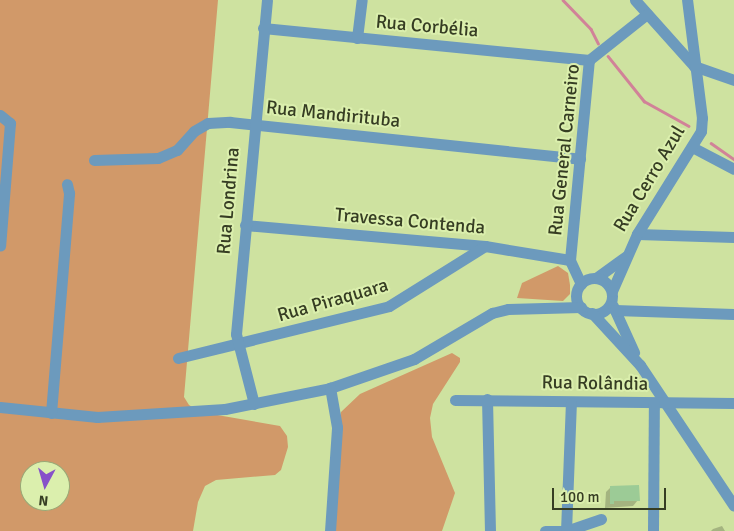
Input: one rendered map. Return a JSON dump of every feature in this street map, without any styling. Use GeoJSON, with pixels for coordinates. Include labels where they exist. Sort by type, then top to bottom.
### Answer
{"type":"FeatureCollection","features":[{"type":"Feature","properties":{"kind":"street","name":"Rua Londrina"},"geometry":{"type":"LineString","coordinates":[[254,404],[237,345],[253,125],[266,0]]}},
{"type":"Feature","properties":{"kind":"street"},"geometry":{"type":"LineString","coordinates":[[357,38],[362,0]]}},
{"type":"Feature","properties":{"kind":"street"},"geometry":{"type":"LineString","coordinates":[[635,0],[694,66],[734,80]]}},
{"type":"Feature","properties":{"kind":"street","name":"Rua Cerro Azul"},"geometry":{"type":"LineString","coordinates":[[613,301],[625,257],[700,131],[702,118],[687,0]]}},
{"type":"Feature","properties":{"kind":"street","name":"Rua General Carneiro"},"geometry":{"type":"LineString","coordinates":[[580,284],[570,260],[589,60],[647,14]]}},
{"type":"Feature","properties":{"kind":"street","name":"Rua Corbélia"},"geometry":{"type":"LineString","coordinates":[[263,28],[589,60]]}},
{"type":"Feature","properties":{"kind":"street"},"geometry":{"type":"LineString","coordinates":[[0,116],[10,123],[0,246]]}},
{"type":"Feature","properties":{"kind":"street","name":"Rua Mandirituba"},"geometry":{"type":"LineString","coordinates":[[94,160],[158,158],[169,154],[208,123],[253,125],[580,159]]}},
{"type":"Feature","properties":{"kind":"street"},"geometry":{"type":"LineString","coordinates":[[692,147],[734,169]]}},
{"type":"Feature","properties":{"kind":"street"},"geometry":{"type":"LineString","coordinates":[[51,413],[69,193],[66,184]]}},
{"type":"Feature","properties":{"kind":"street","name":"Travessa Contenda"},"geometry":{"type":"LineString","coordinates":[[245,225],[485,246],[570,260]]}},
{"type":"Feature","properties":{"kind":"street"},"geometry":{"type":"LineString","coordinates":[[637,234],[734,237]]}},
{"type":"Feature","properties":{"kind":"street","name":"Rua Piraquara"},"geometry":{"type":"LineString","coordinates":[[178,358],[389,306],[485,246]]}},
{"type":"Feature","properties":{"kind":"street","name":"Rua Cerro Azul"},"geometry":{"type":"LineString","coordinates":[[580,284],[596,278],[625,257]]}},
{"type":"Feature","properties":{"kind":"street"},"geometry":{"type":"LineString","coordinates":[[596,278],[606,282],[613,301],[618,330],[734,506]]}},
{"type":"Feature","properties":{"kind":"street"},"geometry":{"type":"LineString","coordinates":[[580,284],[576,293],[581,308]]}},
{"type":"Feature","properties":{"kind":"street"},"geometry":{"type":"LineString","coordinates":[[592,314],[604,311],[613,301]]}},
{"type":"Feature","properties":{"kind":"street"},"geometry":{"type":"LineString","coordinates":[[613,301],[734,314]]}},
{"type":"Feature","properties":{"kind":"street"},"geometry":{"type":"LineString","coordinates":[[0,407],[97,417],[163,414],[254,404],[330,388],[414,359],[492,314],[508,309],[581,308],[618,330]]}},
{"type":"Feature","properties":{"kind":"street"},"geometry":{"type":"LineString","coordinates":[[330,388],[337,427],[330,531]]}},
{"type":"Feature","properties":{"kind":"street"},"geometry":{"type":"LineString","coordinates":[[487,399],[490,531]]}},
{"type":"Feature","properties":{"kind":"street","name":"Rua Rolândia"},"geometry":{"type":"LineString","coordinates":[[455,400],[734,403]]}},
{"type":"Feature","properties":{"kind":"street"},"geometry":{"type":"LineString","coordinates":[[566,531],[571,402]]}},
{"type":"Feature","properties":{"kind":"street"},"geometry":{"type":"LineString","coordinates":[[653,531],[654,402]]}},
{"type":"Feature","properties":{"kind":"street"},"geometry":{"type":"LineString","coordinates":[[544,531],[566,531],[601,519]]}},
{"type":"Feature","properties":{"kind":"shaded area"},"geometry":{"type":"Polygon","coordinates":[[[0,0],[218,0],[184,397],[189,405],[200,412],[280,426],[287,436],[288,447],[281,470],[275,475],[216,480],[205,486],[198,502],[193,531],[0,531],[0,0]]]}},
{"type":"Feature","properties":{"kind":"shaded area"},"geometry":{"type":"Polygon","coordinates":[[[558,266],[568,273],[570,285],[570,294],[563,301],[517,298],[522,283],[558,266]]]}},
{"type":"Feature","properties":{"kind":"shaded area"},"geometry":{"type":"Polygon","coordinates":[[[452,353],[460,358],[460,362],[433,404],[430,418],[432,437],[455,493],[442,531],[329,531],[336,434],[341,412],[360,394],[452,353]]]}},
{"type":"Feature","properties":{"kind":"building"},"geometry":{"type":"Polygon","coordinates":[[[639,485],[640,501],[614,501],[614,504],[610,504],[610,486],[639,485]]]}},
{"type":"Feature","properties":{"kind":"waterway"},"geometry":{"type":"LineString","coordinates":[[563,0],[591,29],[598,43]]}},
{"type":"Feature","properties":{"kind":"waterway"},"geometry":{"type":"LineString","coordinates":[[608,56],[644,101],[689,126]]}},
{"type":"Feature","properties":{"kind":"waterway"},"geometry":{"type":"LineString","coordinates":[[711,143],[734,159]]}}]}
